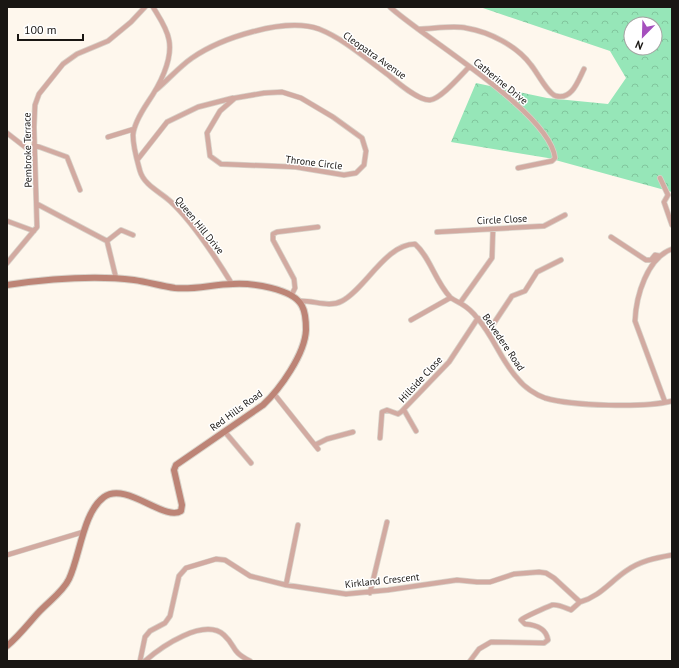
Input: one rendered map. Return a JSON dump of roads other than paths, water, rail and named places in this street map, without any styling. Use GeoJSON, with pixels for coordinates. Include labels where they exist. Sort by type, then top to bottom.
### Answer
{"type":"FeatureCollection","features":[{"type":"Feature","properties":{"kind":"main road"},"geometry":{"type":"LineString","coordinates":[[7,285],[94,278],[116,278],[176,288],[232,284],[265,286],[291,296],[299,301]]}},
{"type":"Feature","properties":{"kind":"main road","name":"Red Hills Road"},"geometry":{"type":"LineString","coordinates":[[7,646],[68,581],[88,519],[101,500],[108,495],[116,493],[172,514],[177,514],[181,511],[182,505],[174,470],[176,466],[264,405],[275,394],[289,374],[305,339],[304,310],[299,301]]}},
{"type":"Feature","properties":{"kind":"street","name":"Pembroke Terrace"},"geometry":{"type":"LineString","coordinates":[[34,231],[37,227],[34,154],[35,105],[39,94],[64,64],[77,54],[108,41],[146,7]]}},
{"type":"Feature","properties":{"kind":"street","name":"Queen Hill Drive"},"geometry":{"type":"LineString","coordinates":[[154,7],[167,32],[170,41],[170,53],[156,90],[142,110],[134,129],[134,146],[143,178],[170,201],[185,218],[214,256],[232,284]]}},
{"type":"Feature","properties":{"kind":"street","name":"Catherine Drive"},"geometry":{"type":"LineString","coordinates":[[390,7],[404,20],[469,67],[534,120],[550,144],[555,156],[553,161],[518,168]]}},
{"type":"Feature","properties":{"kind":"street","name":"Cleopatra Avenue"},"geometry":{"type":"LineString","coordinates":[[156,90],[192,58],[224,40],[258,31],[287,26],[303,26],[319,30],[347,44],[422,99],[431,100],[438,96],[469,67]]}},
{"type":"Feature","properties":{"kind":"street"},"geometry":{"type":"LineString","coordinates":[[418,29],[466,28],[501,41],[518,52],[530,64],[550,93],[555,96],[562,96],[573,91],[584,69]]}},
{"type":"Feature","properties":{"kind":"street","name":"Throne Circle"},"geometry":{"type":"LineString","coordinates":[[138,159],[167,122],[198,107],[235,98],[264,93],[282,92],[301,98],[333,117],[362,138],[366,151],[364,165],[356,173],[344,175],[296,167],[221,164],[210,156],[207,133],[220,111],[235,98]]}},
{"type":"Feature","properties":{"kind":"street"},"geometry":{"type":"LineString","coordinates":[[108,137],[134,129]]}},
{"type":"Feature","properties":{"kind":"street"},"geometry":{"type":"LineString","coordinates":[[7,133],[34,154]]}},
{"type":"Feature","properties":{"kind":"street"},"geometry":{"type":"LineString","coordinates":[[34,145],[67,158],[80,190]]}},
{"type":"Feature","properties":{"kind":"street"},"geometry":{"type":"LineString","coordinates":[[660,178],[668,195],[664,202],[672,225]]}},
{"type":"Feature","properties":{"kind":"street"},"geometry":{"type":"LineString","coordinates":[[37,204],[108,241]]}},
{"type":"Feature","properties":{"kind":"street","name":"Circle Close"},"geometry":{"type":"LineString","coordinates":[[437,232],[544,226],[565,215]]}},
{"type":"Feature","properties":{"kind":"street"},"geometry":{"type":"LineString","coordinates":[[7,221],[34,231],[21,244],[7,263]]}},
{"type":"Feature","properties":{"kind":"street"},"geometry":{"type":"LineString","coordinates":[[291,296],[295,288],[294,279],[273,240],[272,234],[277,232],[318,227]]}},
{"type":"Feature","properties":{"kind":"street"},"geometry":{"type":"LineString","coordinates":[[460,303],[492,258],[493,229]]}},
{"type":"Feature","properties":{"kind":"street"},"geometry":{"type":"LineString","coordinates":[[108,241],[121,230],[133,235]]}},
{"type":"Feature","properties":{"kind":"street"},"geometry":{"type":"LineString","coordinates":[[611,237],[646,260],[651,260],[655,255],[660,256]]}},
{"type":"Feature","properties":{"kind":"street"},"geometry":{"type":"LineString","coordinates":[[108,241],[116,278]]}},
{"type":"Feature","properties":{"kind":"street","name":"Belvedere Road"},"geometry":{"type":"LineString","coordinates":[[299,301],[330,304],[342,301],[350,296],[385,260],[406,246],[415,244],[421,250],[436,278],[450,298],[460,303],[478,318],[488,332],[503,361],[518,380],[544,397],[565,401],[612,404],[648,404],[672,401]]}},
{"type":"Feature","properties":{"kind":"street"},"geometry":{"type":"LineString","coordinates":[[666,402],[635,321],[642,285],[649,271],[665,251],[672,248]]}},
{"type":"Feature","properties":{"kind":"street"},"geometry":{"type":"LineString","coordinates":[[488,332],[512,296],[525,291],[537,272],[561,260]]}},
{"type":"Feature","properties":{"kind":"street"},"geometry":{"type":"LineString","coordinates":[[411,320],[450,298]]}},
{"type":"Feature","properties":{"kind":"street","name":"Hillside Close"},"geometry":{"type":"LineString","coordinates":[[380,438],[382,412],[387,410],[398,414],[404,410],[449,362],[478,318]]}},
{"type":"Feature","properties":{"kind":"street"},"geometry":{"type":"LineString","coordinates":[[275,394],[318,449]]}},
{"type":"Feature","properties":{"kind":"street"},"geometry":{"type":"LineString","coordinates":[[404,410],[416,432]]}},
{"type":"Feature","properties":{"kind":"street"},"geometry":{"type":"LineString","coordinates":[[225,432],[251,463]]}},
{"type":"Feature","properties":{"kind":"street"},"geometry":{"type":"LineString","coordinates":[[315,445],[327,439],[354,432]]}},
{"type":"Feature","properties":{"kind":"street"},"geometry":{"type":"LineString","coordinates":[[370,593],[387,522]]}},
{"type":"Feature","properties":{"kind":"street"},"geometry":{"type":"LineString","coordinates":[[286,585],[298,525]]}},
{"type":"Feature","properties":{"kind":"street"},"geometry":{"type":"LineString","coordinates":[[7,555],[84,532]]}},
{"type":"Feature","properties":{"kind":"street"},"geometry":{"type":"LineString","coordinates":[[470,661],[479,649],[491,642],[544,643],[548,640],[547,634],[534,625],[525,624],[521,620],[525,616],[531,616],[553,605],[571,610],[580,602],[589,600],[601,592],[636,565],[650,559],[672,555]]}},
{"type":"Feature","properties":{"kind":"street","name":"Kirkland Crescent"},"geometry":{"type":"LineString","coordinates":[[140,661],[145,637],[150,631],[165,623],[174,608],[176,586],[179,576],[186,568],[216,559],[225,560],[250,576],[286,585],[331,593],[370,593],[457,580],[490,582],[514,574],[539,572],[546,573],[554,578],[580,602]]}},
{"type":"Feature","properties":{"kind":"street"},"geometry":{"type":"LineString","coordinates":[[144,661],[161,647],[193,632],[211,629],[224,635],[238,655],[250,661]]}}]}
